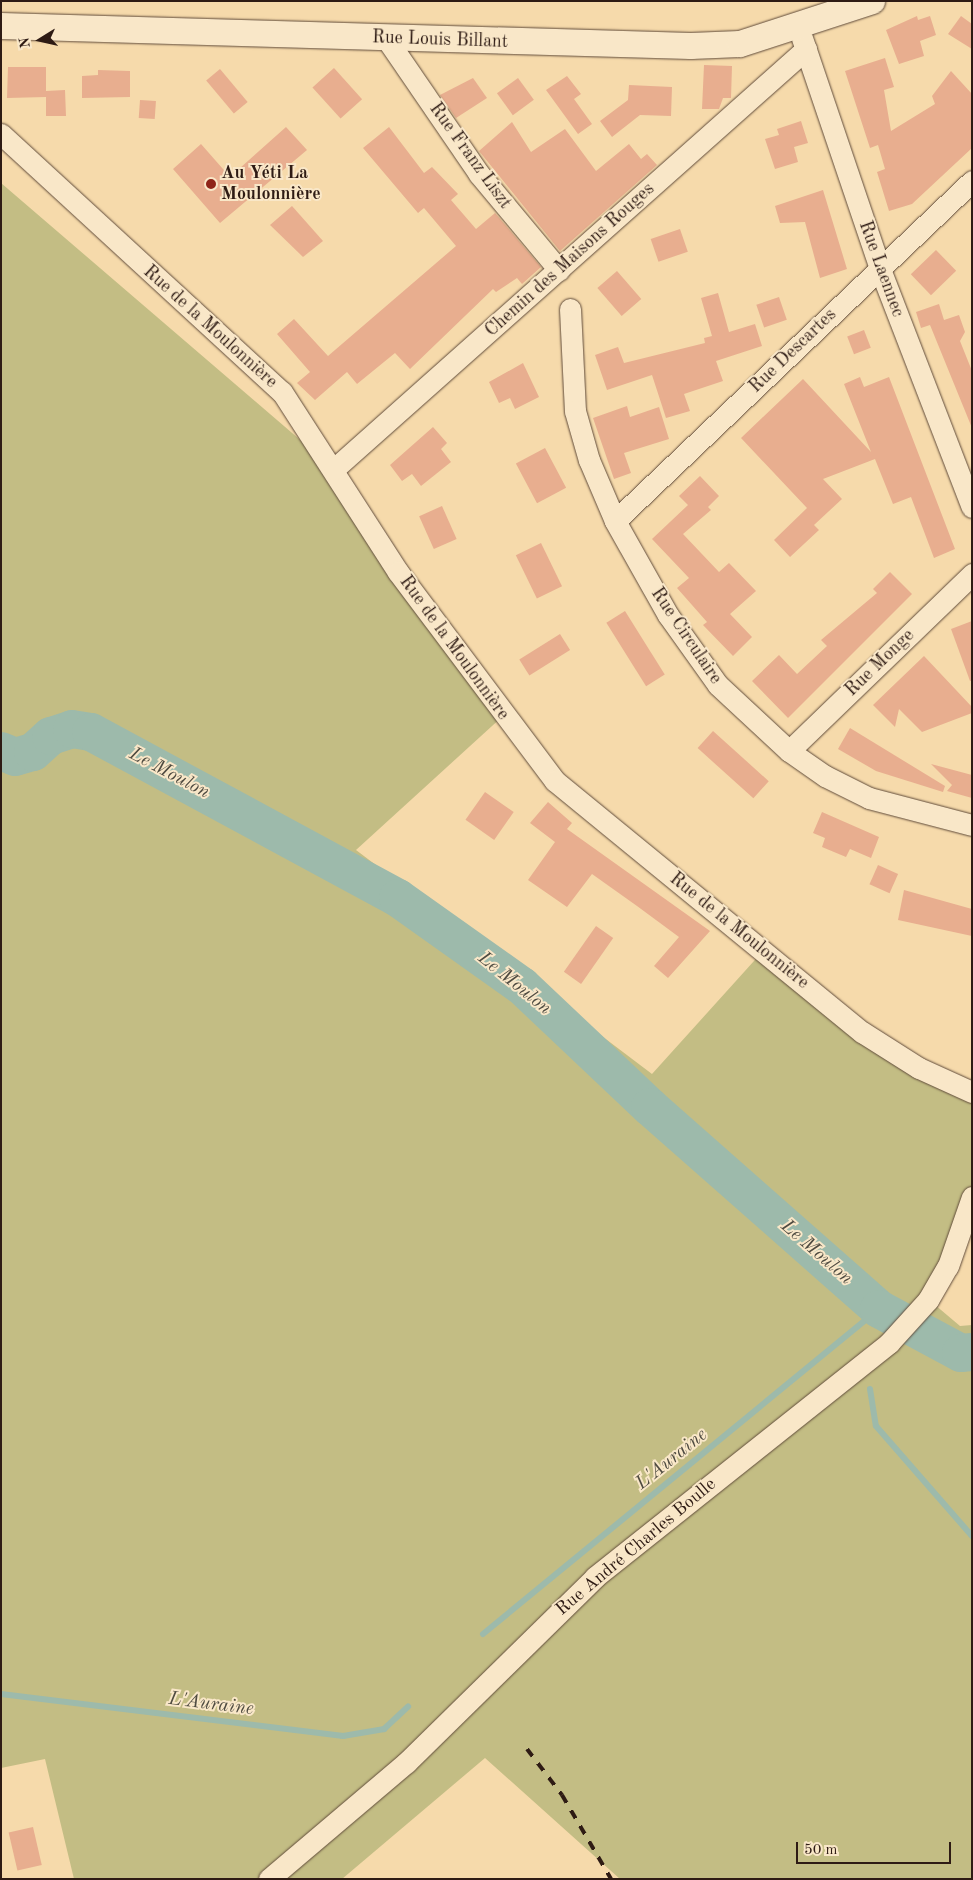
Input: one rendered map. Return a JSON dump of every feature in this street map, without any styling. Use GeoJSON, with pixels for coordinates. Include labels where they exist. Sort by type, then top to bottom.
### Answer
{"type":"FeatureCollection","features":[{"type":"Feature","properties":{"kind":"street","name":"Rue Louis Billant"},"geometry":{"type":"LineString","coordinates":[[1,26],[691,46],[740,44],[802,38],[872,1]]}},
{"type":"Feature","properties":{"kind":"street","name":"Rue Franz Liszt"},"geometry":{"type":"LineString","coordinates":[[386,38],[479,174],[559,270]]}},
{"type":"Feature","properties":{"kind":"street","name":"Rue Laennec"},"geometry":{"type":"LineString","coordinates":[[802,38],[880,269],[972,507]]}},
{"type":"Feature","properties":{"kind":"street","name":"Chemin des Maisons Rouges"},"geometry":{"type":"LineString","coordinates":[[334,469],[559,270],[802,38]]}},
{"type":"Feature","properties":{"kind":"street","name":"Rue de la Moulonnière"},"geometry":{"type":"LineString","coordinates":[[1,134],[282,392],[334,469],[398,572],[555,781],[862,1032],[919,1068],[972,1092]]}},
{"type":"Feature","properties":{"kind":"street","name":"Rue Descartes"},"geometry":{"type":"LineString","coordinates":[[615,521],[972,181]]}},
{"type":"Feature","properties":{"kind":"street","name":"Rue Circulaire"},"geometry":{"type":"LineString","coordinates":[[570,309],[575,411],[589,460],[615,521],[668,615],[718,685],[789,751],[869,798],[972,825]]}},
{"type":"Feature","properties":{"kind":"street","name":"Rue Monge"},"geometry":{"type":"LineString","coordinates":[[789,751],[972,574]]}},
{"type":"Feature","properties":{"kind":"street","name":"Rue André Charles Boulle"},"geometry":{"type":"LineString","coordinates":[[269,1879],[406,1762],[595,1577],[889,1343],[928,1300],[948,1266],[972,1197]]}},
{"type":"Feature","properties":{"kind":"shaded area"},"geometry":{"type":"Polygon","coordinates":[[[1,183],[334,469],[503,716],[356,850],[652,1074],[763,951],[862,1032],[972,1092],[972,1197],[928,1299],[960,1326],[972,1325],[972,1879],[620,1879],[485,1758],[342,1879],[74,1879],[45,1759],[1,1768],[1,183]]]}},
{"type":"Feature","properties":{"kind":"building"},"geometry":{"type":"Polygon","coordinates":[[[917,16],[918,20],[930,16],[936,35],[920,41],[924,56],[899,64],[886,30],[917,16]]]}},
{"type":"Feature","properties":{"kind":"building"},"geometry":{"type":"Polygon","coordinates":[[[961,16],[972,24],[972,49],[948,34],[961,16]]]}},
{"type":"Feature","properties":{"kind":"building"},"geometry":{"type":"Polygon","coordinates":[[[885,58],[894,87],[884,90],[891,131],[935,104],[932,96],[951,71],[972,94],[972,148],[912,204],[889,211],[877,172],[885,169],[878,145],[870,148],[845,71],[885,58]]]}},
{"type":"Feature","properties":{"kind":"building"},"geometry":{"type":"Polygon","coordinates":[[[704,65],[732,66],[731,98],[723,98],[719,109],[702,109],[704,65]]]}},
{"type":"Feature","properties":{"kind":"building"},"geometry":{"type":"Polygon","coordinates":[[[8,67],[46,67],[46,91],[65,90],[66,116],[46,116],[46,97],[7,98],[8,67]]]}},
{"type":"Feature","properties":{"kind":"building"},"geometry":{"type":"Polygon","coordinates":[[[334,68],[362,99],[341,119],[312,87],[334,68]]]}},
{"type":"Feature","properties":{"kind":"building"},"geometry":{"type":"Polygon","coordinates":[[[220,69],[248,102],[234,114],[206,81],[220,69]]]}},
{"type":"Feature","properties":{"kind":"building"},"geometry":{"type":"Polygon","coordinates":[[[98,70],[130,71],[130,97],[82,98],[82,76],[98,75],[98,70]]]}},
{"type":"Feature","properties":{"kind":"building"},"geometry":{"type":"Polygon","coordinates":[[[567,76],[581,94],[574,99],[592,124],[578,134],[546,90],[567,76]]]}},
{"type":"Feature","properties":{"kind":"building"},"geometry":{"type":"Polygon","coordinates":[[[473,78],[487,98],[456,118],[440,95],[473,78]]]}},
{"type":"Feature","properties":{"kind":"building"},"geometry":{"type":"Polygon","coordinates":[[[518,78],[534,100],[513,115],[497,93],[518,78]]]}},
{"type":"Feature","properties":{"kind":"building"},"geometry":{"type":"Polygon","coordinates":[[[629,85],[672,87],[671,116],[640,115],[612,137],[600,121],[628,100],[629,85]]]}},
{"type":"Feature","properties":{"kind":"building"},"geometry":{"type":"Polygon","coordinates":[[[140,100],[156,101],[155,119],[139,118],[140,100]]]}},
{"type":"Feature","properties":{"kind":"building"},"geometry":{"type":"Polygon","coordinates":[[[801,121],[808,143],[794,147],[798,162],[775,169],[765,139],[779,135],[777,129],[801,121]]]}},
{"type":"Feature","properties":{"kind":"building"},"geometry":{"type":"Polygon","coordinates":[[[512,122],[531,152],[565,129],[596,171],[629,144],[641,159],[647,154],[657,165],[560,251],[479,151],[512,122]]]}},
{"type":"Feature","properties":{"kind":"building"},"geometry":{"type":"Polygon","coordinates":[[[286,127],[307,150],[220,223],[173,169],[201,144],[230,177],[286,127]]]}},
{"type":"Feature","properties":{"kind":"building"},"geometry":{"type":"Polygon","coordinates":[[[389,127],[424,173],[432,167],[458,194],[451,200],[476,229],[495,213],[541,267],[522,284],[517,278],[496,292],[493,289],[410,369],[395,353],[357,384],[347,372],[315,400],[297,383],[310,372],[277,334],[294,319],[328,356],[456,246],[424,208],[418,213],[363,148],[389,127]]]}},
{"type":"Feature","properties":{"kind":"building"},"geometry":{"type":"Polygon","coordinates":[[[823,190],[847,269],[820,278],[805,222],[780,223],[775,206],[823,190]]]}},
{"type":"Feature","properties":{"kind":"building"},"geometry":{"type":"Polygon","coordinates":[[[292,206],[323,241],[303,257],[270,225],[292,206]]]}},
{"type":"Feature","properties":{"kind":"building"},"geometry":{"type":"Polygon","coordinates":[[[680,229],[688,252],[659,262],[651,239],[680,229]]]}},
{"type":"Feature","properties":{"kind":"building"},"geometry":{"type":"Polygon","coordinates":[[[936,250],[956,271],[931,295],[911,274],[936,250]]]}},
{"type":"Feature","properties":{"kind":"building"},"geometry":{"type":"Polygon","coordinates":[[[617,271],[641,299],[622,316],[597,288],[617,271]]]}},
{"type":"Feature","properties":{"kind":"building"},"geometry":{"type":"Polygon","coordinates":[[[718,293],[729,332],[755,324],[762,346],[716,361],[723,381],[684,394],[690,411],[666,418],[652,375],[607,390],[595,355],[618,347],[624,363],[705,343],[704,338],[712,336],[701,298],[718,293]]]}},
{"type":"Feature","properties":{"kind":"building"},"geometry":{"type":"Polygon","coordinates":[[[779,297],[787,320],[764,328],[756,305],[779,297]]]}},
{"type":"Feature","properties":{"kind":"building"},"geometry":{"type":"Polygon","coordinates":[[[939,304],[944,320],[959,315],[965,332],[960,341],[972,371],[972,428],[930,325],[921,328],[916,312],[939,304]]]}},
{"type":"Feature","properties":{"kind":"building"},"geometry":{"type":"Polygon","coordinates":[[[864,330],[871,348],[854,354],[847,336],[864,330]]]}},
{"type":"Feature","properties":{"kind":"building"},"geometry":{"type":"Polygon","coordinates":[[[523,363],[539,397],[515,409],[510,398],[499,403],[489,382],[523,363]]]}},
{"type":"Feature","properties":{"kind":"building"},"geometry":{"type":"Polygon","coordinates":[[[860,377],[864,387],[889,377],[955,549],[934,558],[911,497],[893,504],[875,459],[823,479],[842,499],[814,525],[819,530],[790,557],[774,540],[807,508],[741,438],[803,379],[871,452],[844,384],[860,377]]]}},
{"type":"Feature","properties":{"kind":"building"},"geometry":{"type":"Polygon","coordinates":[[[627,406],[630,417],[659,407],[669,439],[624,453],[631,473],[614,479],[593,418],[627,406]]]}},
{"type":"Feature","properties":{"kind":"building"},"geometry":{"type":"Polygon","coordinates":[[[433,427],[447,443],[441,449],[451,462],[421,486],[412,474],[402,481],[390,465],[433,427]]]}},
{"type":"Feature","properties":{"kind":"building"},"geometry":{"type":"Polygon","coordinates":[[[545,448],[566,488],[537,503],[516,463],[545,448]]]}},
{"type":"Feature","properties":{"kind":"building"},"geometry":{"type":"Polygon","coordinates":[[[700,476],[719,496],[708,507],[711,510],[683,534],[719,572],[729,563],[756,591],[730,614],[752,637],[733,656],[703,625],[707,622],[677,588],[689,578],[652,539],[688,505],[679,496],[700,476]]]}},
{"type":"Feature","properties":{"kind":"building"},"geometry":{"type":"Polygon","coordinates":[[[442,506],[457,539],[434,549],[419,516],[442,506]]]}},
{"type":"Feature","properties":{"kind":"building"},"geometry":{"type":"Polygon","coordinates":[[[541,543],[562,586],[537,598],[516,555],[541,543]]]}},
{"type":"Feature","properties":{"kind":"building"},"geometry":{"type":"Polygon","coordinates":[[[890,572],[912,594],[788,718],[752,681],[779,655],[797,674],[827,646],[821,640],[877,593],[873,589],[890,572]]]}},
{"type":"Feature","properties":{"kind":"building"},"geometry":{"type":"Polygon","coordinates":[[[625,611],[665,675],[646,686],[606,623],[625,611]]]}},
{"type":"Feature","properties":{"kind":"building"},"geometry":{"type":"Polygon","coordinates":[[[972,621],[972,681],[970,681],[951,629],[972,621]]]}},
{"type":"Feature","properties":{"kind":"building"},"geometry":{"type":"Polygon","coordinates":[[[560,634],[570,650],[529,676],[519,659],[560,634]]]}},
{"type":"Feature","properties":{"kind":"building"},"geometry":{"type":"Polygon","coordinates":[[[924,656],[972,707],[972,713],[922,732],[899,709],[895,727],[873,705],[924,656]]]}},
{"type":"Feature","properties":{"kind":"building"},"geometry":{"type":"Polygon","coordinates":[[[850,728],[945,786],[943,792],[876,771],[838,749],[850,728]]]}},
{"type":"Feature","properties":{"kind":"building"},"geometry":{"type":"Polygon","coordinates":[[[713,731],[769,781],[753,798],[698,748],[713,731]]]}},
{"type":"Feature","properties":{"kind":"building"},"geometry":{"type":"Polygon","coordinates":[[[931,764],[972,775],[972,798],[947,791],[952,785],[931,764]]]}},
{"type":"Feature","properties":{"kind":"building"},"geometry":{"type":"Polygon","coordinates":[[[485,792],[514,812],[494,840],[465,820],[485,792]]]}},
{"type":"Feature","properties":{"kind":"building"},"geometry":{"type":"Polygon","coordinates":[[[548,802],[572,823],[567,829],[710,931],[668,978],[654,966],[679,937],[592,874],[567,907],[528,880],[555,842],[530,823],[548,802]]]}},
{"type":"Feature","properties":{"kind":"building"},"geometry":{"type":"Polygon","coordinates":[[[822,812],[879,837],[871,858],[850,849],[846,857],[822,847],[825,838],[813,833],[822,812]]]}},
{"type":"Feature","properties":{"kind":"building"},"geometry":{"type":"Polygon","coordinates":[[[878,865],[898,874],[890,893],[869,884],[878,865]]]}},
{"type":"Feature","properties":{"kind":"building"},"geometry":{"type":"Polygon","coordinates":[[[904,890],[972,909],[972,936],[898,920],[904,890]]]}},
{"type":"Feature","properties":{"kind":"building"},"geometry":{"type":"Polygon","coordinates":[[[596,926],[613,938],[581,984],[564,972],[596,926]]]}},
{"type":"Feature","properties":{"kind":"building"},"geometry":{"type":"Polygon","coordinates":[[[33,1827],[42,1865],[17,1871],[9,1833],[33,1827]]]}},
{"type":"Feature","properties":{"kind":"waterway","name":"Le Moulon"},"geometry":{"type":"LineString","coordinates":[[1,751],[15,757],[33,752],[51,736],[72,729],[91,732],[398,898],[522,986],[650,1107],[879,1309],[961,1353],[972,1352]]}},
{"type":"Feature","properties":{"kind":"waterway","name":"L'Auraine"},"geometry":{"type":"LineString","coordinates":[[483,1634],[879,1309]]}},
{"type":"Feature","properties":{"kind":"waterway"},"geometry":{"type":"LineString","coordinates":[[870,1389],[876,1426],[972,1536]]}},
{"type":"Feature","properties":{"kind":"waterway","name":"L'Auraine"},"geometry":{"type":"LineString","coordinates":[[1,1694],[343,1736],[384,1729],[408,1707]]}},
{"type":"Feature","properties":{"kind":"railway"},"geometry":{"type":"LineString","coordinates":[[527,1749],[562,1795],[611,1879]]}},
{"type":"Feature","properties":{"kind":"place","name":"Au Yéti La Moulonnière"},"geometry":{"type":"Point","coordinates":[211,184]}}]}
